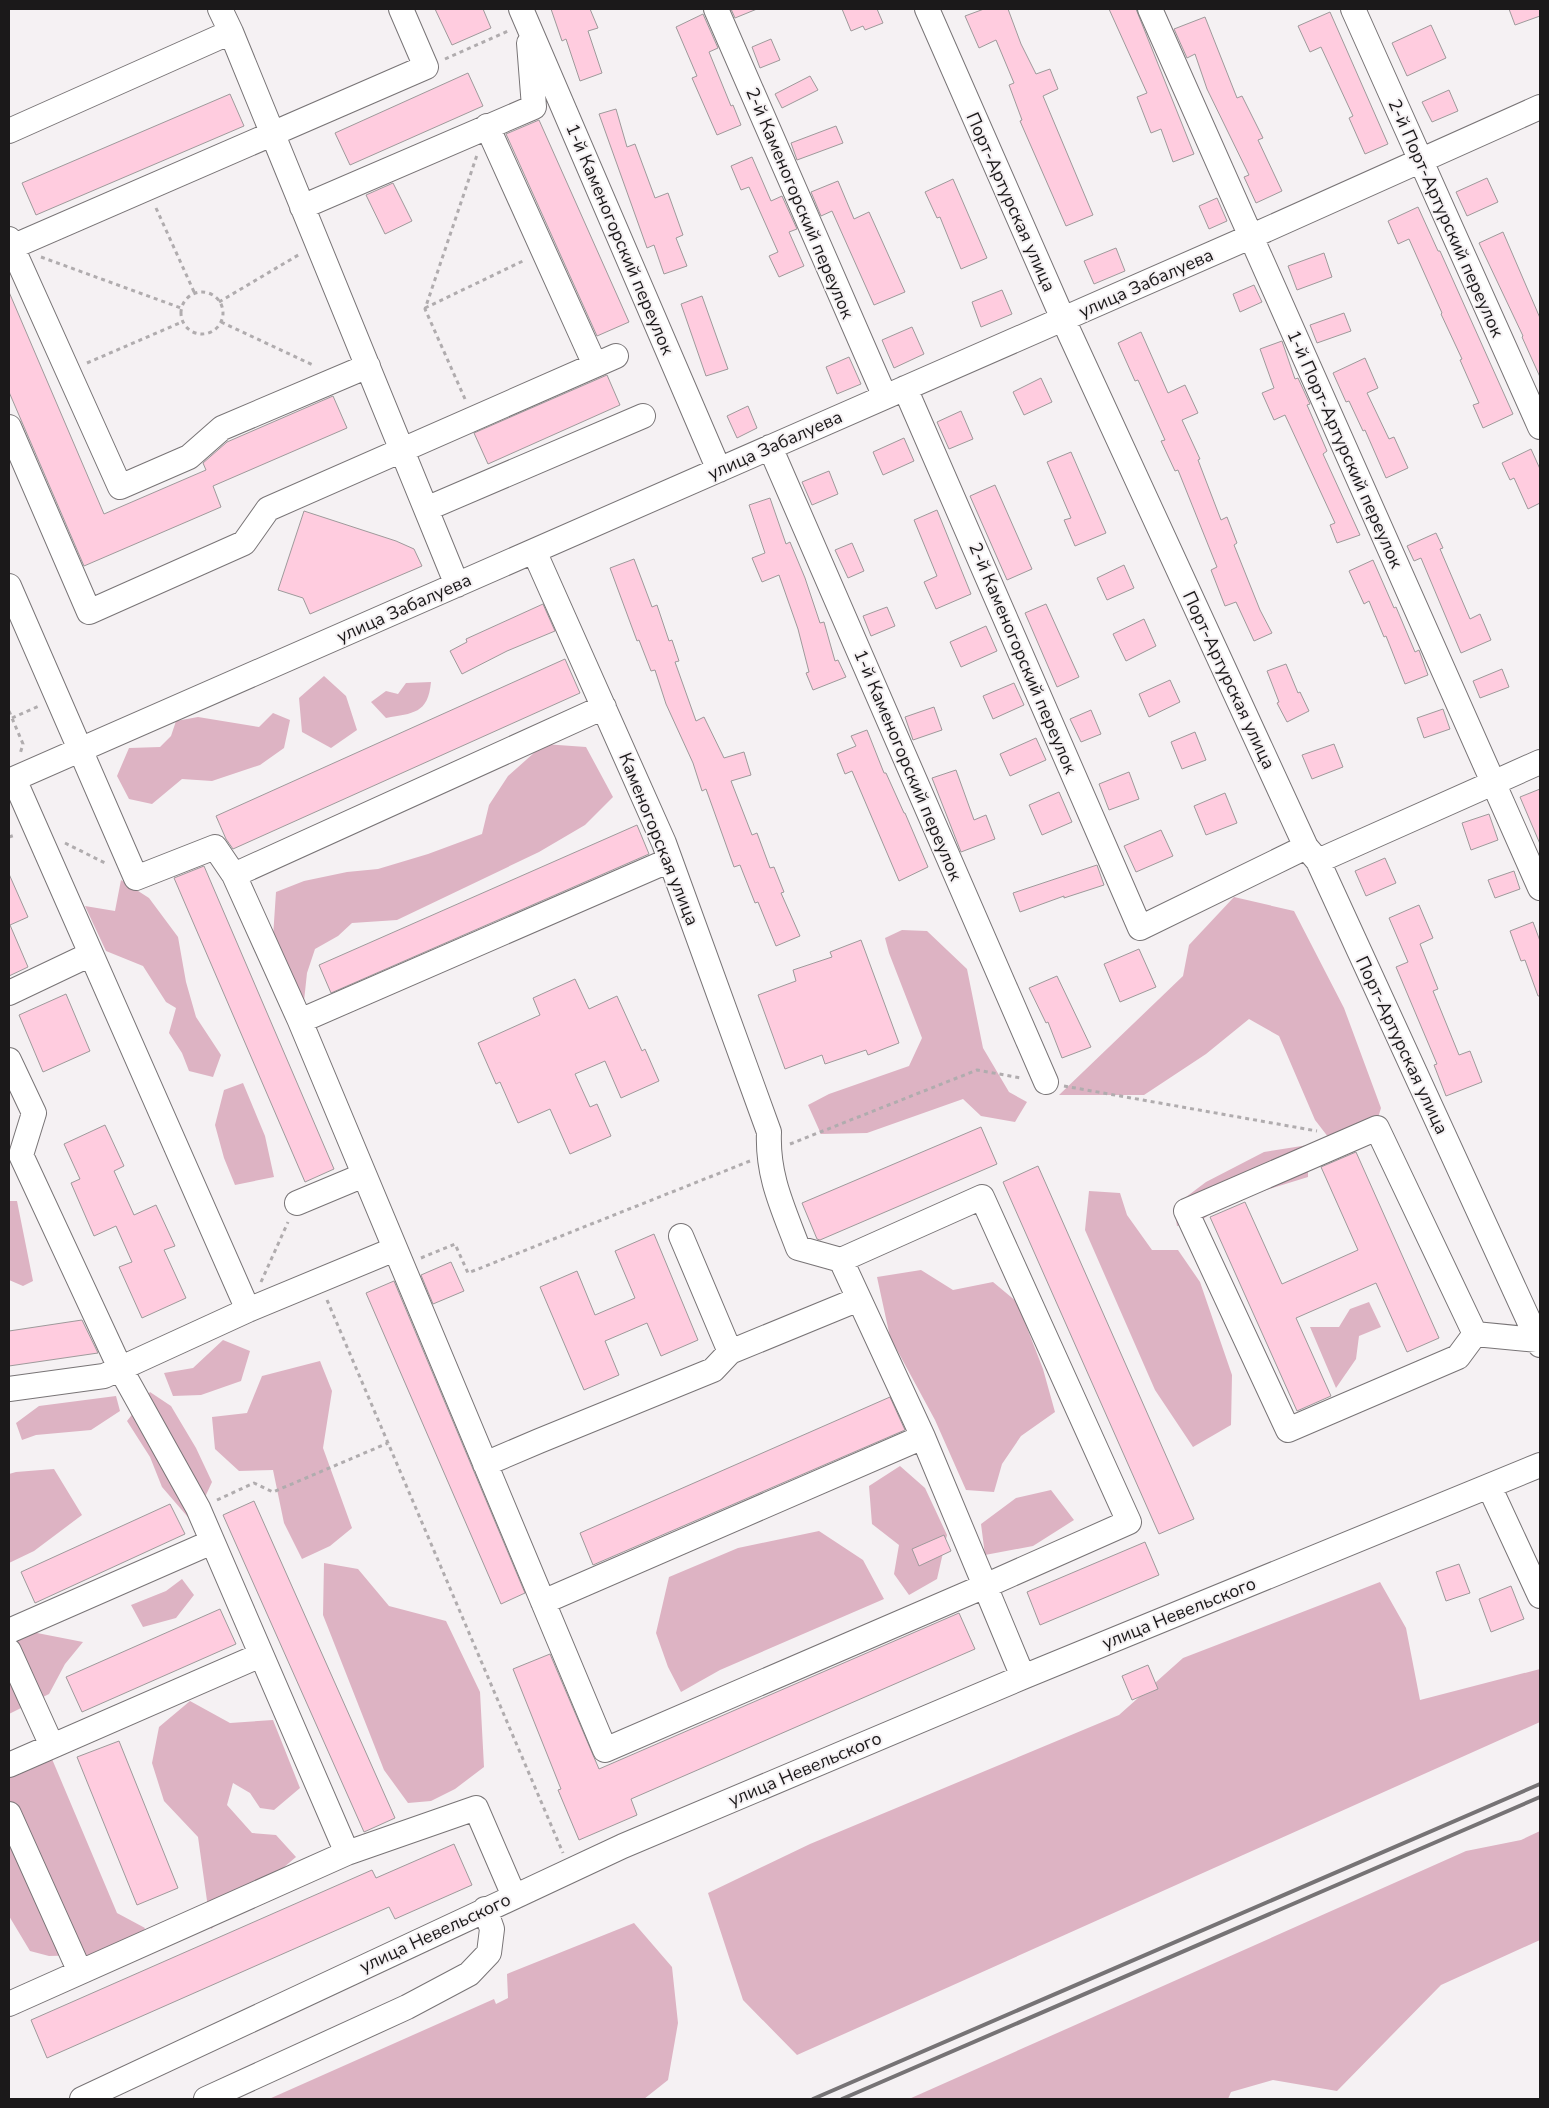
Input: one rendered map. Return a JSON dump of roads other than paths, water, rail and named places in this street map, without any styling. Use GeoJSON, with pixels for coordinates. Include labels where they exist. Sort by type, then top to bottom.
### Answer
{"type":"FeatureCollection","features":[{"type":"Feature","properties":{"kind":"street"},"geometry":{"type":"LineString","coordinates":[[220,9],[457,585]]}},
{"type":"Feature","properties":{"kind":"street"},"geometry":{"type":"LineString","coordinates":[[368,366],[222,428],[189,457],[120,487],[10,243],[148,188],[426,67],[401,9]]}},
{"type":"Feature","properties":{"kind":"street","name":"2-й Каменогорский переулок"},"geometry":{"type":"LineString","coordinates":[[716,9],[895,393],[1140,928],[1312,854]]}},
{"type":"Feature","properties":{"kind":"street","name":"Порт-Артурская улица"},"geometry":{"type":"LineString","coordinates":[[927,9],[1063,319],[1538,1343]]}},
{"type":"Feature","properties":{"kind":"street","name":"1-й Порт-Артурский переулок"},"geometry":{"type":"LineString","coordinates":[[1150,9],[1540,888]]}},
{"type":"Feature","properties":{"kind":"street","name":"2-й Порт-Артурский переулок"},"geometry":{"type":"LineString","coordinates":[[1353,9],[1540,427]]}},
{"type":"Feature","properties":{"kind":"street"},"geometry":{"type":"LineString","coordinates":[[302,207],[534,107],[524,16]]}},
{"type":"Feature","properties":{"kind":"street","name":"1-й Каменогорский переулок"},"geometry":{"type":"LineString","coordinates":[[524,16],[719,470]]}},
{"type":"Feature","properties":{"kind":"street"},"geometry":{"type":"LineString","coordinates":[[9,131],[231,32]]}},
{"type":"Feature","properties":{"kind":"street","name":"улица Забалуева"},"geometry":{"type":"LineString","coordinates":[[11,780],[1250,237],[1540,107]]}},
{"type":"Feature","properties":{"kind":"street"},"geometry":{"type":"LineString","coordinates":[[9,427],[90,612],[244,543],[268,509],[606,361],[544,251],[487,126]]}},
{"type":"Feature","properties":{"kind":"street"},"geometry":{"type":"LineString","coordinates":[[426,509],[643,416]]}},
{"type":"Feature","properties":{"kind":"street","name":"1-й Каменогорский переулок"},"geometry":{"type":"LineString","coordinates":[[770,447],[1046,1082]]}},
{"type":"Feature","properties":{"kind":"street","name":"Каменогорская улица"},"geometry":{"type":"LineString","coordinates":[[534,551],[670,860],[769,1143],[774,1186],[798,1248],[841,1260]]}},
{"type":"Feature","properties":{"kind":"street"},"geometry":{"type":"LineString","coordinates":[[9,586],[136,878],[215,847],[234,875],[300,1021],[605,1750],[985,1586],[1129,1522],[982,1197],[841,1260],[923,1437],[985,1586],[1023,1678]]}},
{"type":"Feature","properties":{"kind":"street"},"geometry":{"type":"LineString","coordinates":[[234,875],[604,707]]}},
{"type":"Feature","properties":{"kind":"street"},"geometry":{"type":"LineString","coordinates":[[1312,854],[1494,783],[1540,762]]}},
{"type":"Feature","properties":{"kind":"street"},"geometry":{"type":"LineString","coordinates":[[11,780],[36,829],[248,1310]]}},
{"type":"Feature","properties":{"kind":"street"},"geometry":{"type":"LineString","coordinates":[[300,1021],[670,860]]}},
{"type":"Feature","properties":{"kind":"street"},"geometry":{"type":"LineString","coordinates":[[9,993],[91,954]]}},
{"type":"Feature","properties":{"kind":"street"},"geometry":{"type":"LineString","coordinates":[[9,1060],[34,1113],[15,1157],[120,1368],[198,1508],[347,1853]]}},
{"type":"Feature","properties":{"kind":"street"},"geometry":{"type":"LineString","coordinates":[[1378,1128],[1475,1334],[1458,1357],[1288,1430],[1186,1212],[1378,1128]]}},
{"type":"Feature","properties":{"kind":"street"},"geometry":{"type":"LineString","coordinates":[[297,1203],[364,1176]]}},
{"type":"Feature","properties":{"kind":"street"},"geometry":{"type":"LineString","coordinates":[[681,1236],[730,1352]]}},
{"type":"Feature","properties":{"kind":"street"},"geometry":{"type":"LineString","coordinates":[[9,1389],[104,1376],[248,1310],[319,1281],[398,1257]]}},
{"type":"Feature","properties":{"kind":"street"},"geometry":{"type":"LineString","coordinates":[[485,1464],[713,1370],[730,1352],[859,1300]]}},
{"type":"Feature","properties":{"kind":"street"},"geometry":{"type":"LineString","coordinates":[[1475,1334],[1538,1343]]}},
{"type":"Feature","properties":{"kind":"street"},"geometry":{"type":"LineString","coordinates":[[543,1602],[923,1437]]}},
{"type":"Feature","properties":{"kind":"street","name":"улица Невельского"},"geometry":{"type":"LineString","coordinates":[[82,2099],[570,1870],[1023,1678],[1540,1465]]}},
{"type":"Feature","properties":{"kind":"street"},"geometry":{"type":"LineString","coordinates":[[1489,1486],[1540,1596]]}},
{"type":"Feature","properties":{"kind":"street"},"geometry":{"type":"LineString","coordinates":[[9,1631],[212,1542]]}},
{"type":"Feature","properties":{"kind":"street"},"geometry":{"type":"LineString","coordinates":[[9,1651],[52,1746]]}},
{"type":"Feature","properties":{"kind":"street"},"geometry":{"type":"LineString","coordinates":[[9,1765],[262,1655]]}},
{"type":"Feature","properties":{"kind":"street"},"geometry":{"type":"LineString","coordinates":[[9,2004],[347,1853],[476,1808],[514,1896]]}},
{"type":"Feature","properties":{"kind":"street"},"geometry":{"type":"LineString","coordinates":[[9,1814],[80,1972]]}},
{"type":"Feature","properties":{"kind":"street"},"geometry":{"type":"LineString","coordinates":[[206,2099],[407,2007],[469,1974],[489,1953],[492,1929],[486,1909]]}},
{"type":"Feature","properties":{"kind":"railway"},"geometry":{"type":"LineString","coordinates":[[813,2099],[1540,1784]]}},
{"type":"Feature","properties":{"kind":"railway"},"geometry":{"type":"LineString","coordinates":[[842,2099],[1540,1797]]}}]}
